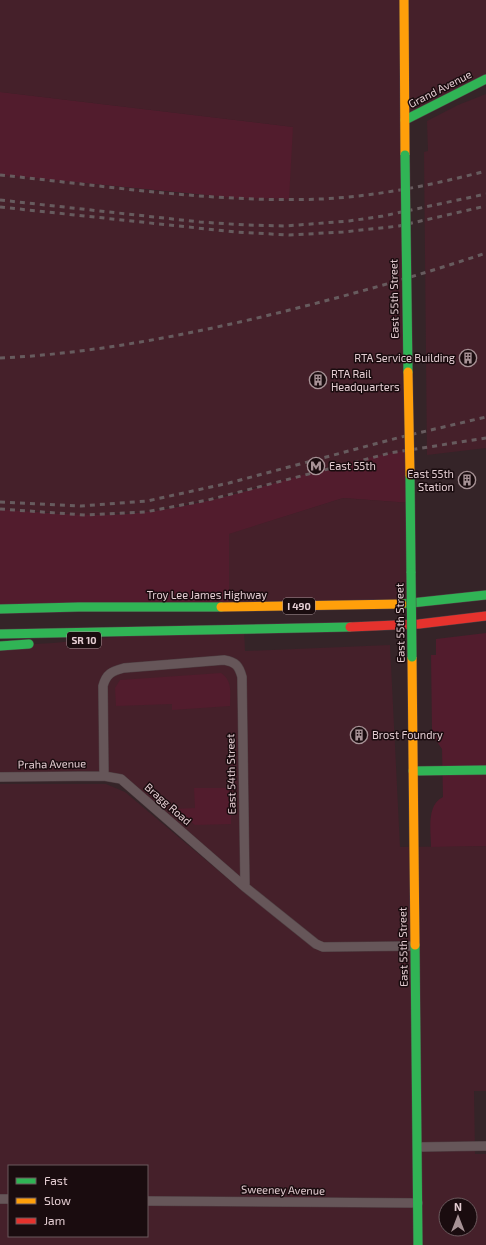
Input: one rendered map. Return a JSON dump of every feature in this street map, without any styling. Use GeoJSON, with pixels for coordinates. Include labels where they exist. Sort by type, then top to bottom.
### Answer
{"type":"FeatureCollection","features":[{"type":"Feature","properties":{"kind":"main road","name":"East 55th Street"},"geometry":{"type":"LineString","coordinates":[[404,0],[418,1245]]}},
{"type":"Feature","properties":{"kind":"main road","name":"Grand Avenue"},"geometry":{"type":"LineString","coordinates":[[405,120],[486,79]]}},
{"type":"Feature","properties":{"kind":"main road","name":"Troy Lee James Highway"},"geometry":{"type":"LineString","coordinates":[[0,609],[53,607],[229,608],[412,604],[486,595]]}},
{"type":"Feature","properties":{"kind":"main road"},"geometry":{"type":"LineString","coordinates":[[0,605],[53,607]]}},
{"type":"Feature","properties":{"kind":"main road","name":"I 490"},"geometry":{"type":"LineString","coordinates":[[0,634],[169,632],[376,626],[438,622],[486,616]]}},
{"type":"Feature","properties":{"kind":"main road","name":"SR 10"},"geometry":{"type":"LineString","coordinates":[[61,642],[169,632]]}},
{"type":"Feature","properties":{"kind":"main road"},"geometry":{"type":"LineString","coordinates":[[0,646],[38,644]]}},
{"type":"Feature","properties":{"kind":"main road"},"geometry":{"type":"LineString","coordinates":[[413,772],[486,770]]}},
{"type":"Feature","properties":{"kind":"street","name":"East 54th Street"},"geometry":{"type":"LineString","coordinates":[[104,776],[103,686],[105,678],[113,670],[224,660],[236,663],[240,668],[242,677],[245,887]]}},
{"type":"Feature","properties":{"kind":"street","name":"Praha Avenue"},"geometry":{"type":"LineString","coordinates":[[0,777],[104,776]]}},
{"type":"Feature","properties":{"kind":"street","name":"Bragg Road"},"geometry":{"type":"LineString","coordinates":[[104,776],[121,779],[245,887],[316,944],[323,947],[415,946]]}},
{"type":"Feature","properties":{"kind":"street"},"geometry":{"type":"LineString","coordinates":[[418,1147],[486,1146]]}},
{"type":"Feature","properties":{"kind":"street","name":"Sweeney Avenue"},"geometry":{"type":"LineString","coordinates":[[148,1201],[418,1203]]}},
{"type":"Feature","properties":{"kind":"shaded area"},"geometry":{"type":"Polygon","coordinates":[[[0,0],[486,0],[486,79],[405,120],[409,450],[352,462],[208,500],[145,512],[85,515],[0,509],[0,175],[185,194],[279,199],[293,127],[0,92],[0,0]]]}},
{"type":"Feature","properties":{"kind":"shaded area"},"geometry":{"type":"Polygon","coordinates":[[[0,92],[293,127],[289,199],[237,198],[0,175],[0,92]]]}},
{"type":"Feature","properties":{"kind":"shaded area"},"geometry":{"type":"Polygon","coordinates":[[[486,94],[486,448],[427,455],[424,152],[428,151],[427,121],[458,105],[486,94]]]}},
{"type":"Feature","properties":{"kind":"shaded area"},"geometry":{"type":"Polygon","coordinates":[[[409,450],[411,503],[343,498],[229,534],[229,608],[0,605],[0,509],[91,515],[145,512],[212,500],[343,464],[409,450]]]}},
{"type":"Feature","properties":{"kind":"shaded area"},"geometry":{"type":"Polygon","coordinates":[[[343,498],[411,503],[413,604],[229,608],[228,534],[343,498]]]}},
{"type":"Feature","properties":{"kind":"shaded area"},"geometry":{"type":"Polygon","coordinates":[[[244,630],[245,651],[390,645],[400,847],[486,846],[486,1091],[474,1091],[475,1154],[486,1154],[486,1245],[0,1245],[0,784],[106,784],[125,792],[251,898],[250,891],[121,779],[0,777],[0,646],[53,643],[169,632],[244,630]]]}},
{"type":"Feature","properties":{"kind":"shaded area"},"geometry":{"type":"Polygon","coordinates":[[[486,633],[486,846],[431,847],[430,826],[432,812],[434,806],[443,797],[442,749],[435,739],[432,729],[431,655],[436,655],[436,639],[486,633]]]}},
{"type":"Feature","properties":{"kind":"shaded area"},"geometry":{"type":"Polygon","coordinates":[[[221,673],[225,676],[229,684],[230,706],[172,710],[172,704],[116,706],[115,688],[120,680],[221,673]]]}},
{"type":"Feature","properties":{"kind":"shaded area"},"geometry":{"type":"Polygon","coordinates":[[[194,788],[231,788],[231,824],[195,825],[175,809],[195,808],[194,788]]]}},
{"type":"Feature","properties":{"kind":"railway"},"geometry":{"type":"LineString","coordinates":[[0,175],[161,193],[282,200],[343,198],[384,193],[486,171]]}},
{"type":"Feature","properties":{"kind":"railway"},"geometry":{"type":"LineString","coordinates":[[0,200],[200,222],[285,226],[349,221],[383,216],[486,194]]}},
{"type":"Feature","properties":{"kind":"railway"},"geometry":{"type":"LineString","coordinates":[[0,207],[235,232],[289,235],[343,232],[399,226],[486,206]]}},
{"type":"Feature","properties":{"kind":"railway"},"geometry":{"type":"LineString","coordinates":[[0,358],[96,349],[159,339],[222,326],[283,312],[370,289],[486,253]]}},
{"type":"Feature","properties":{"kind":"railway"},"geometry":{"type":"LineString","coordinates":[[0,502],[81,506],[147,501],[229,483],[401,437],[486,417]]}},
{"type":"Feature","properties":{"kind":"railway"},"geometry":{"type":"LineString","coordinates":[[0,509],[85,515],[145,512],[208,500],[390,453],[486,438]]}},
{"type":"Feature","properties":{"kind":"traffic: fast"},"geometry":{"type":"LineString","coordinates":[[405,120],[486,79]]}},
{"type":"Feature","properties":{"kind":"traffic: fast"},"geometry":{"type":"LineString","coordinates":[[405,155],[408,372]]}},
{"type":"Feature","properties":{"kind":"traffic: fast"},"geometry":{"type":"LineString","coordinates":[[410,475],[411,573]]}},
{"type":"Feature","properties":{"kind":"traffic: fast"},"geometry":{"type":"LineString","coordinates":[[411,573],[412,657]]}},
{"type":"Feature","properties":{"kind":"traffic: fast"},"geometry":{"type":"LineString","coordinates":[[402,604],[486,595]]}},
{"type":"Feature","properties":{"kind":"traffic: fast"},"geometry":{"type":"LineString","coordinates":[[0,609],[79,607],[221,607]]}},
{"type":"Feature","properties":{"kind":"traffic: fast"},"geometry":{"type":"LineString","coordinates":[[0,634],[350,627]]}},
{"type":"Feature","properties":{"kind":"traffic: fast"},"geometry":{"type":"LineString","coordinates":[[0,646],[29,644]]}},
{"type":"Feature","properties":{"kind":"traffic: fast"},"geometry":{"type":"LineString","coordinates":[[413,771],[486,770]]}},
{"type":"Feature","properties":{"kind":"traffic: fast"},"geometry":{"type":"LineString","coordinates":[[415,945],[418,1245]]}},
{"type":"Feature","properties":{"kind":"traffic: slow"},"geometry":{"type":"LineString","coordinates":[[404,0],[405,155]]}},
{"type":"Feature","properties":{"kind":"traffic: slow"},"geometry":{"type":"LineString","coordinates":[[408,372],[410,475]]}},
{"type":"Feature","properties":{"kind":"traffic: slow"},"geometry":{"type":"LineString","coordinates":[[221,607],[402,604]]}},
{"type":"Feature","properties":{"kind":"traffic: slow"},"geometry":{"type":"LineString","coordinates":[[412,657],[415,945]]}},
{"type":"Feature","properties":{"kind":"traffic: jam"},"geometry":{"type":"LineString","coordinates":[[350,627],[419,624],[486,616]]}},
{"type":"Feature","properties":{"kind":"place","name":"RTA Service Building"},"geometry":{"type":"Point","coordinates":[468,358]}},
{"type":"Feature","properties":{"kind":"place","name":"RTA Rail Headquarters"},"geometry":{"type":"Point","coordinates":[318,380]}},
{"type":"Feature","properties":{"kind":"place","name":"East 55th"},"geometry":{"type":"Point","coordinates":[316,466]}},
{"type":"Feature","properties":{"kind":"place","name":"East 55th Station"},"geometry":{"type":"Point","coordinates":[467,480]}},
{"type":"Feature","properties":{"kind":"place","name":"Brost Foundry"},"geometry":{"type":"Point","coordinates":[359,735]}}]}
